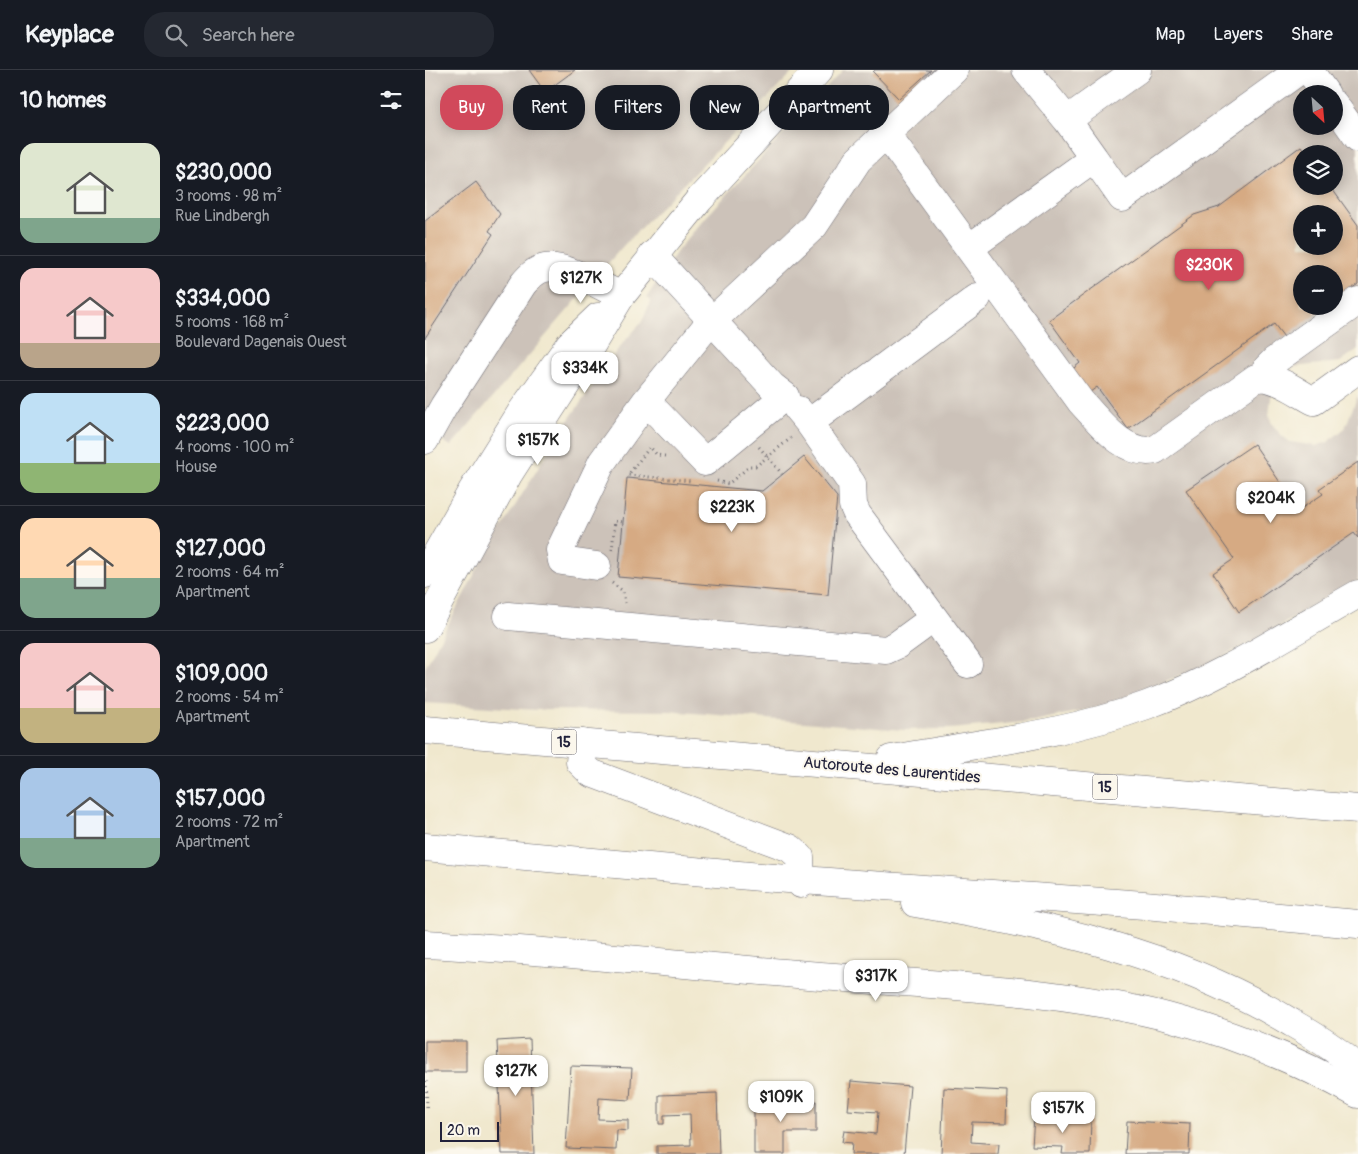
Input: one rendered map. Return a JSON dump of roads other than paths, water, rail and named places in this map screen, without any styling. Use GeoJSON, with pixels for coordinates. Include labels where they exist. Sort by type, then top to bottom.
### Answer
{"type":"FeatureCollection","features":[{"type":"Feature","properties":{"kind":"main road"},"geometry":{"type":"LineString","coordinates":[[425,628],[508,475],[621,296],[721,176],[819,70]]}},
{"type":"Feature","properties":{"kind":"main road"},"geometry":{"type":"LineString","coordinates":[[606,567],[562,561],[560,550],[602,462],[646,401],[713,320],[813,226],[858,160],[954,70]]}},
{"type":"Feature","properties":{"kind":"main road"},"geometry":{"type":"LineString","coordinates":[[1026,70],[1067,120],[1122,198],[1300,70]]}},
{"type":"Feature","properties":{"kind":"main road"},"geometry":{"type":"LineString","coordinates":[[1067,120],[1137,70]]}},
{"type":"Feature","properties":{"kind":"main road"},"geometry":{"type":"LineString","coordinates":[[1309,70],[1320,85]]}},
{"type":"Feature","properties":{"kind":"main road"},"geometry":{"type":"LineString","coordinates":[[1343,117],[1358,138]]}},
{"type":"Feature","properties":{"kind":"main road"},"geometry":{"type":"LineString","coordinates":[[886,134],[1081,402],[1114,435],[1135,449],[1146,452],[1155,450],[1255,378],[1263,376],[1314,401],[1358,369]]}},
{"type":"Feature","properties":{"kind":"main road"},"geometry":{"type":"LineString","coordinates":[[969,248],[1094,158]]}},
{"type":"Feature","properties":{"kind":"main road"},"geometry":{"type":"LineString","coordinates":[[653,256],[772,386],[785,396],[801,430],[852,484],[853,505],[857,514],[968,664]]}},
{"type":"Feature","properties":{"kind":"main road"},"geometry":{"type":"LineString","coordinates":[[425,440],[444,406],[529,277],[543,268],[559,269],[621,296]]}},
{"type":"Feature","properties":{"kind":"main road"},"geometry":{"type":"LineString","coordinates":[[425,574],[497,451],[549,372],[570,344],[621,296]]}},
{"type":"Feature","properties":{"kind":"main road"},"geometry":{"type":"LineString","coordinates":[[801,430],[977,298]]}},
{"type":"Feature","properties":{"kind":"main road"},"geometry":{"type":"LineString","coordinates":[[1263,376],[1267,368],[1274,361],[1358,301]]}},
{"type":"Feature","properties":{"kind":"main road"},"geometry":{"type":"LineString","coordinates":[[646,401],[705,462],[785,396]]}},
{"type":"Feature","properties":{"kind":"main road"},"geometry":{"type":"LineString","coordinates":[[852,766],[1042,733],[1094,722],[1147,705],[1227,669],[1358,594]]}},
{"type":"Feature","properties":{"kind":"main road"},"geometry":{"type":"LineString","coordinates":[[508,616],[886,650],[897,645],[934,618]]}},
{"type":"Feature","properties":{"kind":"main road","name":"Autoroute des Laurentides"},"geometry":{"type":"LineString","coordinates":[[425,730],[1358,809]]}},
{"type":"Feature","properties":{"kind":"main road"},"geometry":{"type":"LineString","coordinates":[[582,743],[580,762],[591,773],[790,848],[799,857],[802,882]]}},
{"type":"Feature","properties":{"kind":"main road"},"geometry":{"type":"LineString","coordinates":[[425,847],[802,882],[1144,905],[1358,924]]}},
{"type":"Feature","properties":{"kind":"main road"},"geometry":{"type":"LineString","coordinates":[[802,882],[1031,924],[1166,962],[1268,1008],[1342,1054],[1358,1068]]}},
{"type":"Feature","properties":{"kind":"main road"},"geometry":{"type":"LineString","coordinates":[[425,944],[965,988],[1085,1001],[1168,1017],[1219,1033],[1298,1063],[1358,1094]]}}]}
